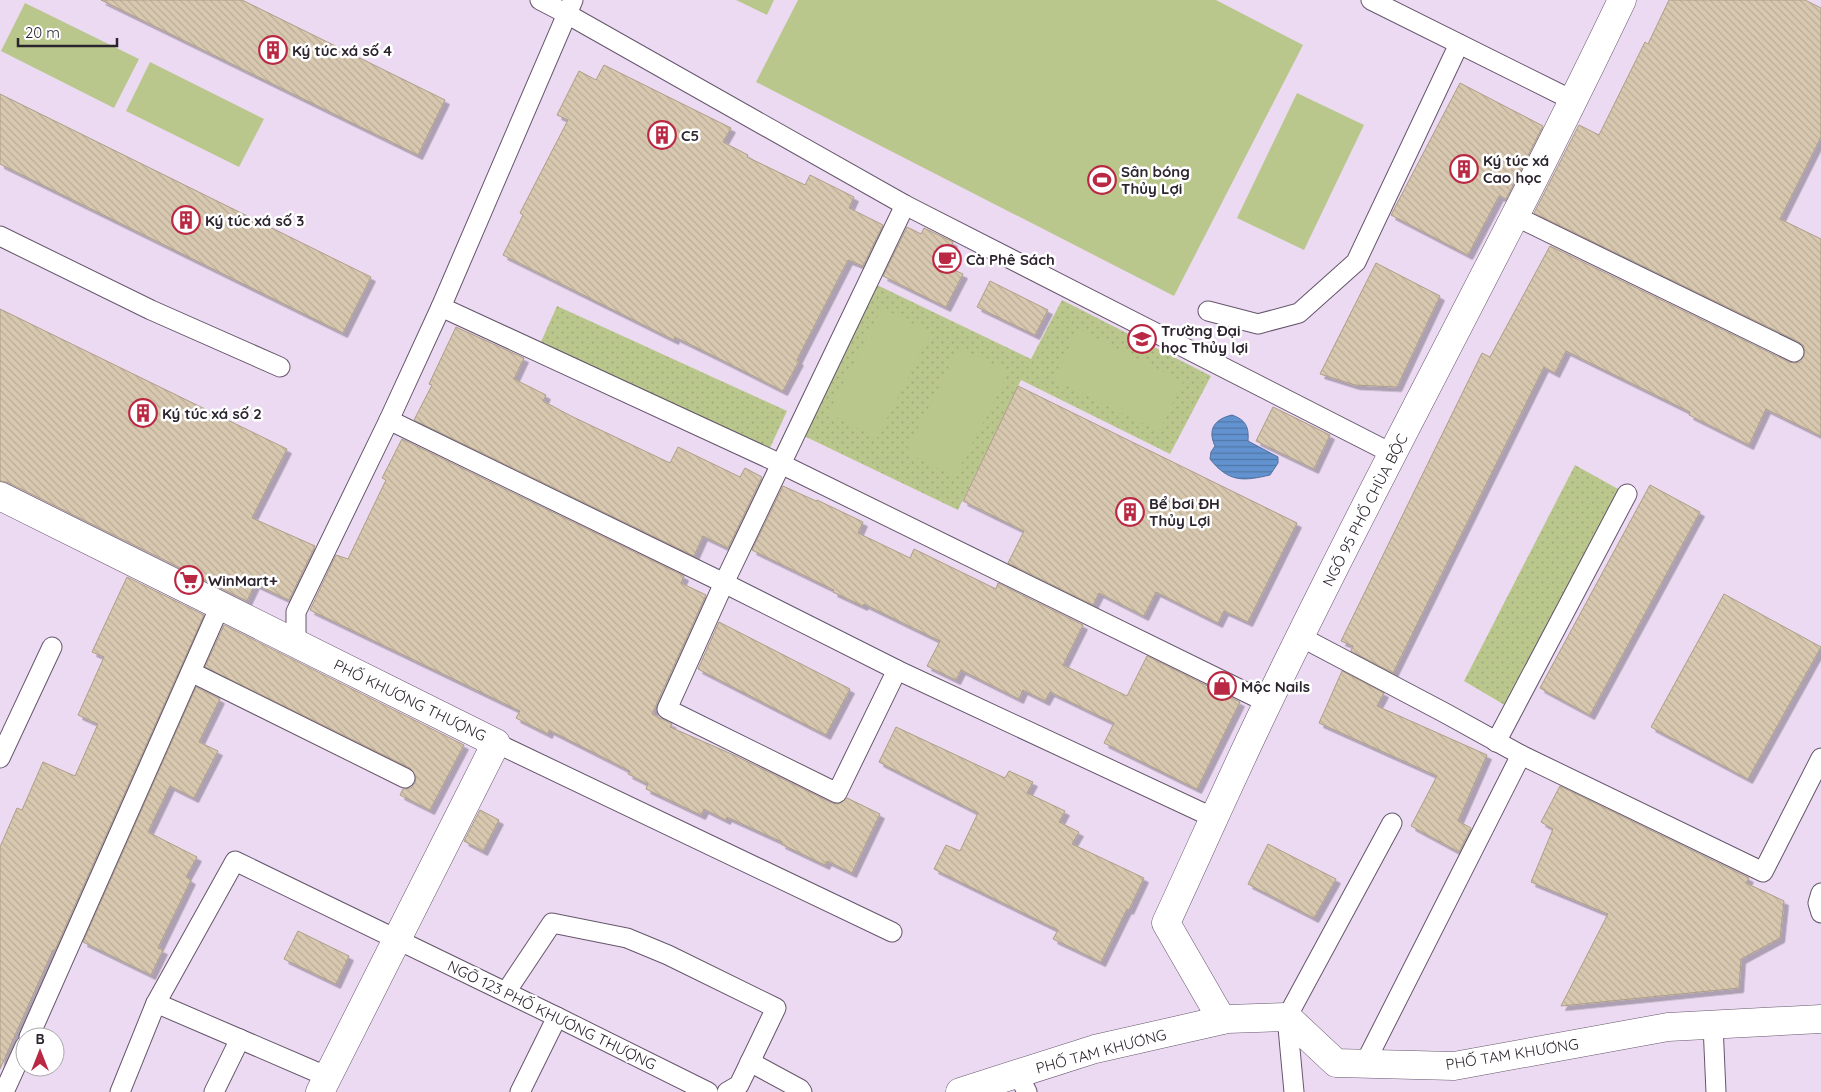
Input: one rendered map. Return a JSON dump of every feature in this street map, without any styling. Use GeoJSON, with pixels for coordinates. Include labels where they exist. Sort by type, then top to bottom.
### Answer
{"type":"FeatureCollection","features":[{"type":"Feature","properties":{"kind":"street","name":"NGÕ 95 PHỐ CHÙA BỘC"},"geometry":{"type":"LineString","coordinates":[[1222,1020],[1166,924],[1268,703],[1574,101],[1622,0]]}},
{"type":"Feature","properties":{"kind":"street","name":"PHỐ KHƯƠNG THƯỢNG"},"geometry":{"type":"LineString","coordinates":[[0,496],[496,743],[324,1085]]}},
{"type":"Feature","properties":{"kind":"street","name":"PHỐ TAM KHƯƠNG"},"geometry":{"type":"LineString","coordinates":[[960,1092],[1023,1083],[1095,1049],[1222,1020],[1287,1016],[1336,1063],[1454,1066],[1668,1027],[1821,1019]]}},
{"type":"Feature","properties":{"kind":"lane"},"geometry":{"type":"LineString","coordinates":[[540,0],[570,7],[905,205],[1393,454]]}},
{"type":"Feature","properties":{"kind":"lane"},"geometry":{"type":"LineString","coordinates":[[1371,0],[1574,101]]}},
{"type":"Feature","properties":{"kind":"lane"},"geometry":{"type":"LineString","coordinates":[[296,643],[296,612],[389,420],[441,307],[570,7]]}},
{"type":"Feature","properties":{"kind":"lane"},"geometry":{"type":"LineString","coordinates":[[1208,311],[1258,324],[1299,313],[1356,262],[1459,44]]}},
{"type":"Feature","properties":{"kind":"lane"},"geometry":{"type":"LineString","coordinates":[[897,670],[837,793],[667,709],[724,583],[905,205]]}},
{"type":"Feature","properties":{"kind":"lane"},"geometry":{"type":"LineString","coordinates":[[1515,216],[1794,352]]}},
{"type":"Feature","properties":{"kind":"lane"},"geometry":{"type":"LineString","coordinates":[[0,236],[151,310],[280,367]]}},
{"type":"Feature","properties":{"kind":"lane"},"geometry":{"type":"LineString","coordinates":[[441,307],[781,464],[1268,703]]}},
{"type":"Feature","properties":{"kind":"lane"},"geometry":{"type":"LineString","coordinates":[[389,420],[724,583],[897,670],[1214,818]]}},
{"type":"Feature","properties":{"kind":"lane"},"geometry":{"type":"LineString","coordinates":[[1496,742],[1627,494]]}},
{"type":"Feature","properties":{"kind":"lane"},"geometry":{"type":"LineString","coordinates":[[33,1027],[220,606]]}},
{"type":"Feature","properties":{"kind":"lane"},"geometry":{"type":"LineString","coordinates":[[271,631],[296,612]]}},
{"type":"Feature","properties":{"kind":"lane"},"geometry":{"type":"LineString","coordinates":[[1301,637],[1521,755],[1763,872],[1821,758]]}},
{"type":"Feature","properties":{"kind":"lane"},"geometry":{"type":"LineString","coordinates":[[0,758],[52,647]]}},
{"type":"Feature","properties":{"kind":"lane"},"geometry":{"type":"LineString","coordinates":[[191,672],[405,778]]}},
{"type":"Feature","properties":{"kind":"lane"},"geometry":{"type":"LineString","coordinates":[[496,743],[892,932]]}},
{"type":"Feature","properties":{"kind":"lane"},"geometry":{"type":"LineString","coordinates":[[1365,1063],[1521,755]]}},
{"type":"Feature","properties":{"kind":"lane"},"geometry":{"type":"LineString","coordinates":[[1294,1092],[1287,1016],[1392,823]]}},
{"type":"Feature","properties":{"kind":"lane","name":"NGÕ 123 PHỐ KHƯƠNG THƯỢNG"},"geometry":{"type":"LineString","coordinates":[[156,1003],[236,861],[557,1016],[708,1092]]}},
{"type":"Feature","properties":{"kind":"lane"},"geometry":{"type":"LineString","coordinates":[[1821,892],[1818,903],[1821,913]]}},
{"type":"Feature","properties":{"kind":"lane"},"geometry":{"type":"LineString","coordinates":[[506,992],[552,923],[627,938],[668,954],[776,1008],[739,1085],[727,1092]]}},
{"type":"Feature","properties":{"kind":"lane"},"geometry":{"type":"LineString","coordinates":[[120,1092],[156,1003],[240,1039],[324,1085]]}},
{"type":"Feature","properties":{"kind":"lane"},"geometry":{"type":"LineString","coordinates":[[520,1092],[557,1016]]}},
{"type":"Feature","properties":{"kind":"lane"},"geometry":{"type":"LineString","coordinates":[[1713,1025],[1716,1092]]}},
{"type":"Feature","properties":{"kind":"lane"},"geometry":{"type":"LineString","coordinates":[[214,1092],[240,1039]]}},
{"type":"Feature","properties":{"kind":"lane"},"geometry":{"type":"LineString","coordinates":[[750,1062],[800,1089],[802,1092]]}},
{"type":"Feature","properties":{"kind":"lane"},"geometry":{"type":"LineString","coordinates":[[4,1092],[15,1068]]}},
{"type":"Feature","properties":{"kind":"green space"},"geometry":{"type":"Polygon","coordinates":[[[736,0],[774,0],[767,15],[736,0]]]}},
{"type":"Feature","properties":{"kind":"green space"},"geometry":{"type":"Polygon","coordinates":[[[798,0],[1216,0],[1303,45],[1174,296],[756,82],[798,0]]]}},
{"type":"Feature","properties":{"kind":"green space"},"geometry":{"type":"Polygon","coordinates":[[[25,3],[139,59],[114,108],[1,51],[25,3]]]}},
{"type":"Feature","properties":{"kind":"green space"},"geometry":{"type":"Polygon","coordinates":[[[150,62],[264,119],[239,167],[126,111],[150,62]]]}},
{"type":"Feature","properties":{"kind":"green space"},"geometry":{"type":"Polygon","coordinates":[[[1297,93],[1364,125],[1304,250],[1237,218],[1297,93]]]}},
{"type":"Feature","properties":{"kind":"green space"},"geometry":{"type":"Polygon","coordinates":[[[875,284],[1031,359],[1062,300],[1211,376],[1170,454],[1021,380],[958,510],[802,435],[875,284]]]}},
{"type":"Feature","properties":{"kind":"green space"},"geometry":{"type":"Polygon","coordinates":[[[557,306],[787,411],[769,450],[540,344],[557,306]]]}},
{"type":"Feature","properties":{"kind":"green space"},"geometry":{"type":"Polygon","coordinates":[[[882,308],[931,333],[877,438],[828,413],[882,308]]]}},
{"type":"Feature","properties":{"kind":"green space"},"geometry":{"type":"Polygon","coordinates":[[[1078,329],[1183,382],[1159,431],[1053,379],[1078,329]]]}},
{"type":"Feature","properties":{"kind":"green space"},"geometry":{"type":"Polygon","coordinates":[[[959,347],[1009,372],[955,477],[906,452],[959,347]]]}},
{"type":"Feature","properties":{"kind":"green space"},"geometry":{"type":"Polygon","coordinates":[[[1575,465],[1627,494],[1513,710],[1464,681],[1575,465]]]}},
{"type":"Feature","properties":{"kind":"water"},"geometry":{"type":"Polygon","coordinates":[[[1232,415],[1241,419],[1246,425],[1248,441],[1278,457],[1278,463],[1270,475],[1245,479],[1237,478],[1224,472],[1210,459],[1211,452],[1215,446],[1212,435],[1214,426],[1221,419],[1232,415]]]}},
{"type":"Feature","properties":{"kind":"building","name":"Ký túc xá số 4"},"geometry":{"type":"Polygon","coordinates":[[[101,0],[242,0],[445,100],[418,155],[101,0]]]}},
{"type":"Feature","properties":{"kind":"building"},"geometry":{"type":"Polygon","coordinates":[[[1669,0],[1805,0],[1821,8],[1821,137],[1780,219],[1821,239],[1821,436],[1766,409],[1749,445],[1689,415],[1690,412],[1566,351],[1555,373],[1544,367],[1393,673],[1351,651],[1353,646],[1341,641],[1482,353],[1490,357],[1550,246],[1789,362],[1800,362],[1804,356],[1804,346],[1799,342],[1534,213],[1579,125],[1599,135],[1645,42],[1648,44],[1669,0]]]}},
{"type":"Feature","properties":{"kind":"building"},"geometry":{"type":"Polygon","coordinates":[[[604,65],[731,128],[723,142],[748,155],[747,157],[805,185],[810,175],[854,197],[849,208],[883,225],[863,266],[848,260],[783,391],[675,337],[674,340],[503,255],[523,215],[520,213],[568,120],[557,115],[579,71],[596,80],[604,65]]]}},
{"type":"Feature","properties":{"kind":"building","name":"Ký túc xá Cao học"},"geometry":{"type":"Polygon","coordinates":[[[1460,83],[1543,126],[1506,199],[1499,196],[1468,255],[1391,215],[1460,83]]]}},
{"type":"Feature","properties":{"kind":"building","name":"Ký túc xá số 3"},"geometry":{"type":"Polygon","coordinates":[[[0,94],[371,277],[343,333],[0,164],[0,94]]]}},
{"type":"Feature","properties":{"kind":"building"},"geometry":{"type":"Polygon","coordinates":[[[907,227],[921,234],[924,228],[953,242],[943,265],[963,274],[946,307],[883,276],[907,227]]]}},
{"type":"Feature","properties":{"kind":"building"},"geometry":{"type":"Polygon","coordinates":[[[1376,263],[1440,296],[1397,387],[1355,385],[1320,374],[1376,263]]]}},
{"type":"Feature","properties":{"kind":"building"},"geometry":{"type":"Polygon","coordinates":[[[990,281],[1048,310],[1035,335],[977,307],[990,281]]]}},
{"type":"Feature","properties":{"kind":"building"},"geometry":{"type":"Polygon","coordinates":[[[0,309],[287,449],[252,518],[315,546],[289,600],[255,584],[247,601],[7,482],[0,481],[0,309]]]}},
{"type":"Feature","properties":{"kind":"building"},"geometry":{"type":"Polygon","coordinates":[[[456,327],[524,358],[514,379],[546,395],[543,401],[571,416],[670,463],[678,447],[740,477],[745,468],[762,477],[728,548],[703,536],[694,556],[414,420],[432,385],[429,384],[456,327]]]}},
{"type":"Feature","properties":{"kind":"building","name":"Bể bơi ĐH Thủy Lợi"},"geometry":{"type":"Polygon","coordinates":[[[1018,386],[1297,523],[1248,622],[1224,611],[1218,623],[1156,592],[1144,616],[1099,593],[1093,605],[1008,563],[1024,531],[963,501],[1018,386]]]}},
{"type":"Feature","properties":{"kind":"building"},"geometry":{"type":"Polygon","coordinates":[[[1273,407],[1330,435],[1314,469],[1256,441],[1273,407]]]}},
{"type":"Feature","properties":{"kind":"building"},"geometry":{"type":"Polygon","coordinates":[[[402,439],[684,576],[681,583],[706,595],[652,714],[672,724],[670,727],[736,756],[832,803],[838,804],[847,798],[880,814],[852,873],[827,861],[825,865],[781,844],[782,842],[727,817],[726,820],[704,809],[701,815],[646,789],[648,784],[628,774],[630,771],[549,730],[548,734],[516,718],[520,711],[310,610],[336,555],[348,559],[386,480],[382,478],[402,439]]]}},
{"type":"Feature","properties":{"kind":"building"},"geometry":{"type":"Polygon","coordinates":[[[1650,485],[1700,512],[1590,715],[1540,688],[1650,485]]]}},
{"type":"Feature","properties":{"kind":"building"},"geometry":{"type":"Polygon","coordinates":[[[783,486],[863,522],[858,533],[910,558],[914,549],[996,589],[998,583],[1083,625],[1063,665],[1127,696],[1147,656],[1240,702],[1197,789],[1104,743],[1114,723],[1050,692],[1045,701],[1023,690],[1019,699],[961,670],[956,680],[927,666],[940,641],[864,604],[863,606],[833,592],[834,590],[752,550],[783,486]]]}},
{"type":"Feature","properties":{"kind":"building"},"geometry":{"type":"Polygon","coordinates":[[[127,577],[204,615],[55,950],[53,950],[19,1027],[15,1027],[15,1035],[0,1069],[0,847],[17,808],[22,810],[43,762],[75,776],[98,724],[78,715],[104,657],[92,652],[127,577]]]}},
{"type":"Feature","properties":{"kind":"building"},"geometry":{"type":"Polygon","coordinates":[[[1724,594],[1821,647],[1748,779],[1651,727],[1724,594]]]}},
{"type":"Feature","properties":{"kind":"building"},"geometry":{"type":"Polygon","coordinates":[[[719,622],[850,689],[826,735],[698,669],[719,622]]]}},
{"type":"Feature","properties":{"kind":"building"},"geometry":{"type":"Polygon","coordinates":[[[224,625],[464,745],[430,810],[400,795],[403,789],[411,788],[415,783],[416,777],[410,768],[205,667],[224,625]]]}},
{"type":"Feature","properties":{"kind":"building"},"geometry":{"type":"Polygon","coordinates":[[[1342,671],[1384,693],[1377,706],[1487,755],[1458,821],[1471,828],[1459,852],[1411,826],[1437,776],[1319,723],[1342,671]]]}},
{"type":"Feature","properties":{"kind":"building"},"geometry":{"type":"Polygon","coordinates":[[[196,687],[220,699],[199,742],[218,751],[194,798],[170,786],[148,832],[197,857],[186,877],[191,880],[158,948],[163,950],[151,975],[83,942],[196,687]]]}},
{"type":"Feature","properties":{"kind":"building"},"geometry":{"type":"Polygon","coordinates":[[[896,727],[1005,778],[1009,771],[1033,782],[1027,793],[1065,811],[1059,822],[1079,832],[1072,844],[1144,878],[1101,962],[1053,939],[1058,930],[934,869],[946,845],[960,851],[978,813],[879,762],[896,727]]]}},
{"type":"Feature","properties":{"kind":"building"},"geometry":{"type":"Polygon","coordinates":[[[1560,786],[1749,878],[1746,883],[1784,901],[1780,938],[1741,959],[1739,988],[1561,1006],[1608,914],[1531,882],[1553,829],[1541,822],[1560,786]]]}},
{"type":"Feature","properties":{"kind":"building"},"geometry":{"type":"Polygon","coordinates":[[[480,810],[499,820],[483,851],[464,841],[480,810]]]}},
{"type":"Feature","properties":{"kind":"building"},"geometry":{"type":"Polygon","coordinates":[[[1268,844],[1336,879],[1314,918],[1248,884],[1268,844]]]}},
{"type":"Feature","properties":{"kind":"building"},"geometry":{"type":"Polygon","coordinates":[[[298,931],[349,956],[336,984],[284,959],[298,931]]]}},
{"type":"Feature","properties":{"kind":"place","name":"Ký túc xá số 4"},"geometry":{"type":"Point","coordinates":[273,50]}},
{"type":"Feature","properties":{"kind":"place","name":"C5"},"geometry":{"type":"Point","coordinates":[662,135]}},
{"type":"Feature","properties":{"kind":"place","name":"Ký túc xá Cao học"},"geometry":{"type":"Point","coordinates":[1464,169]}},
{"type":"Feature","properties":{"kind":"place","name":"Sân bóng Thủy Lợi"},"geometry":{"type":"Point","coordinates":[1102,180]}},
{"type":"Feature","properties":{"kind":"place","name":"Ký túc xá số 3"},"geometry":{"type":"Point","coordinates":[186,220]}},
{"type":"Feature","properties":{"kind":"place","name":"Cà Phê Sách"},"geometry":{"type":"Point","coordinates":[947,259]}},
{"type":"Feature","properties":{"kind":"place","name":"Trường Đại học Thủy lợi"},"geometry":{"type":"Point","coordinates":[1142,339]}},
{"type":"Feature","properties":{"kind":"place","name":"Ký túc xá số 2"},"geometry":{"type":"Point","coordinates":[143,413]}},
{"type":"Feature","properties":{"kind":"place","name":"Bể bơi ĐH Thủy Lợi"},"geometry":{"type":"Point","coordinates":[1130,512]}},
{"type":"Feature","properties":{"kind":"place","name":"WinMart+"},"geometry":{"type":"Point","coordinates":[189,580]}},
{"type":"Feature","properties":{"kind":"place","name":"Mộc Nails"},"geometry":{"type":"Point","coordinates":[1222,686]}}]}
